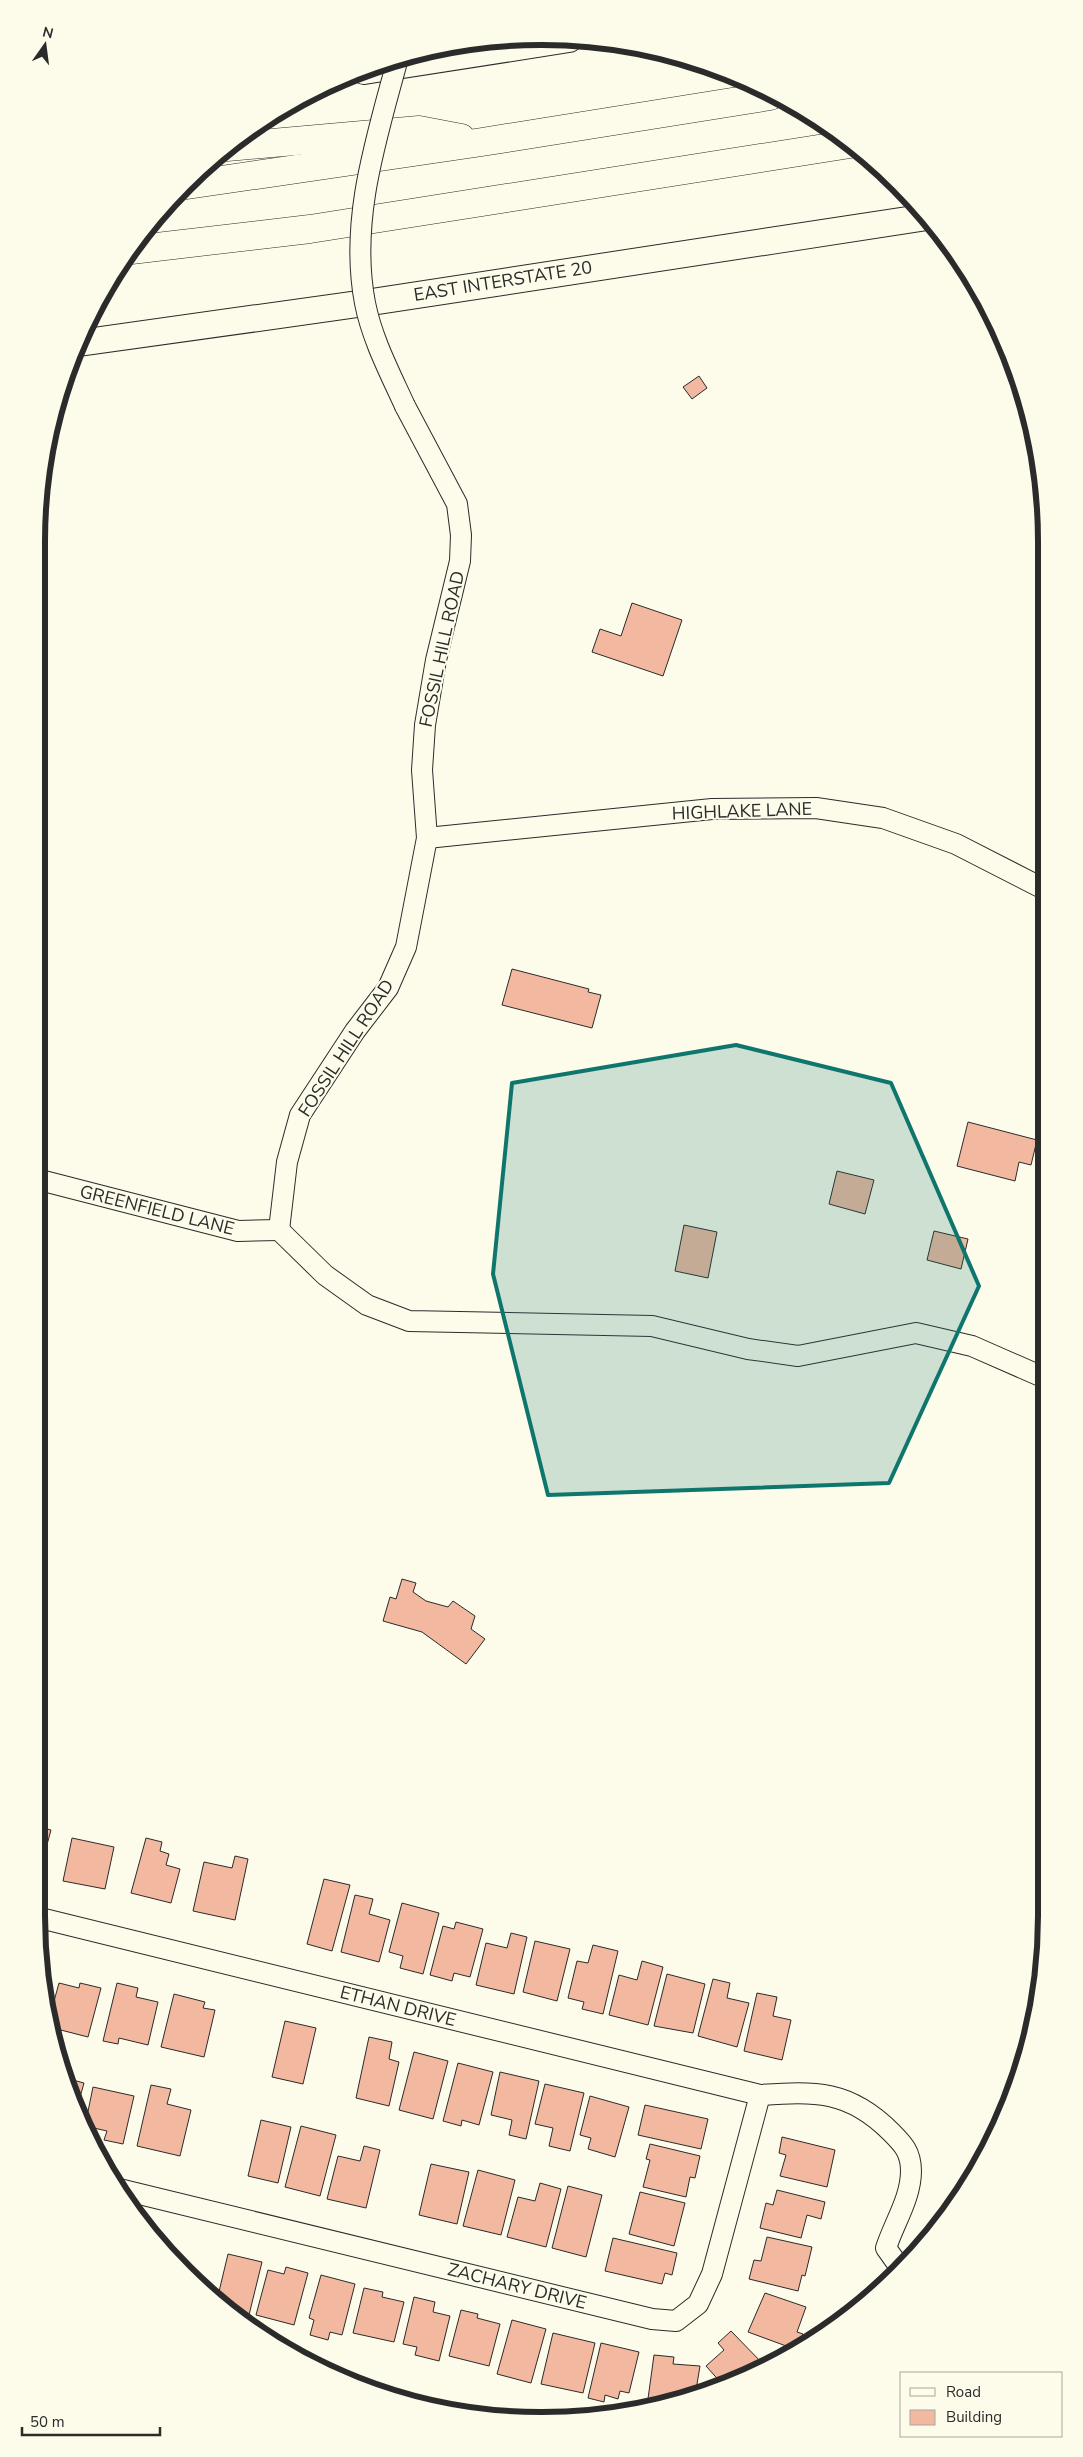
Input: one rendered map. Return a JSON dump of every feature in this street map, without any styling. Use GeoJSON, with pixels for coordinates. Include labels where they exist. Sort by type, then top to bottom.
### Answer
{"type":"FeatureCollection","features":[{"type":"Feature","properties":{"kind":"highway"},"geometry":{"type":"LineString","coordinates":[[197,184],[482,142],[763,97]]}},
{"type":"Feature","properties":{"kind":"highway"},"geometry":{"type":"LineString","coordinates":[[242,146],[420,130],[482,142]]}},
{"type":"Feature","properties":{"kind":"highway"},"geometry":{"type":"LineString","coordinates":[[141,249],[310,229],[840,146]]}},
{"type":"Feature","properties":{"kind":"main road"},"geometry":{"type":"LineString","coordinates":[[438,56],[519,46]]}},
{"type":"Feature","properties":{"kind":"main road","name":"EAST INTERSTATE 20"},"geometry":{"type":"LineString","coordinates":[[87,342],[918,218]]}},
{"type":"Feature","properties":{"kind":"street","name":"FOSSIL HILL ROAD"},"geometry":{"type":"LineString","coordinates":[[279,1230],[287,1162],[300,1115],[350,1039],[388,988],[406,947],[426,838],[422,770],[426,725],[436,660],[460,561],[461,535],[456,504],[405,406],[383,358],[365,302],[360,236],[364,198],[396,67]]}},
{"type":"Feature","properties":{"kind":"street","name":"HIGHLAKE LANE"},"geometry":{"type":"LineString","coordinates":[[426,838],[712,809],[816,808],[883,818],[929,834],[956,844],[1038,886]]}},
{"type":"Feature","properties":{"kind":"street","name":"GREENFIELD LANE"},"geometry":{"type":"LineString","coordinates":[[45,1181],[238,1231],[279,1230]]}},
{"type":"Feature","properties":{"kind":"street"},"geometry":{"type":"LineString","coordinates":[[279,1230],[325,1275],[366,1305],[409,1321],[652,1326],[748,1349],[798,1356],[916,1333],[972,1346],[1038,1375]]}},
{"type":"Feature","properties":{"kind":"street","name":"ETHAN DRIVE"},"geometry":{"type":"LineString","coordinates":[[45,1919],[760,2095],[808,2092],[846,2100],[876,2117],[906,2148],[911,2171],[904,2203],[886,2248],[897,2263]]}},
{"type":"Feature","properties":{"kind":"street","name":"ZACHARY DRIVE"},"geometry":{"type":"LineString","coordinates":[[129,2192],[652,2319],[676,2321],[698,2304],[712,2274],[760,2095]]}},
{"type":"Feature","properties":{"kind":"highlighted area"},"geometry":{"type":"Polygon","coordinates":[[[736,1045],[891,1083],[979,1286],[889,1483],[548,1495],[493,1274],[512,1083],[736,1045]]]}},
{"type":"Feature","properties":{"kind":"building"},"geometry":{"type":"Polygon","coordinates":[[[699,376],[707,388],[692,399],[683,387],[699,376]]]}},
{"type":"Feature","properties":{"kind":"building"},"geometry":{"type":"Polygon","coordinates":[[[632,603],[682,620],[663,676],[592,652],[600,629],[621,636],[632,603]]]}},
{"type":"Feature","properties":{"kind":"building"},"geometry":{"type":"Polygon","coordinates":[[[512,969],[589,989],[588,992],[601,995],[592,1028],[502,1005],[512,969]]]}},
{"type":"Feature","properties":{"kind":"building"},"geometry":{"type":"Polygon","coordinates":[[[968,1122],[1037,1140],[1031,1165],[1019,1162],[1015,1181],[957,1166],[968,1122]]]}},
{"type":"Feature","properties":{"kind":"building"},"geometry":{"type":"Polygon","coordinates":[[[837,1171],[874,1180],[865,1214],[829,1204],[837,1171]]]}},
{"type":"Feature","properties":{"kind":"building"},"geometry":{"type":"Polygon","coordinates":[[[684,1225],[717,1232],[708,1278],[675,1271],[684,1225]]]}},
{"type":"Feature","properties":{"kind":"building"},"geometry":{"type":"Polygon","coordinates":[[[934,1231],[968,1239],[961,1269],[927,1260],[934,1231]]]}},
{"type":"Feature","properties":{"kind":"building"},"geometry":{"type":"Polygon","coordinates":[[[402,1579],[416,1583],[413,1592],[426,1601],[448,1607],[453,1601],[475,1616],[471,1629],[485,1639],[466,1664],[422,1632],[383,1621],[390,1597],[396,1599],[402,1579]]]}},
{"type":"Feature","properties":{"kind":"building"},"geometry":{"type":"Polygon","coordinates":[[[45,1828],[51,1830],[45,1852],[45,1828]]]}},
{"type":"Feature","properties":{"kind":"building"},"geometry":{"type":"Polygon","coordinates":[[[72,1838],[114,1847],[105,1889],[63,1881],[72,1838]]]}},
{"type":"Feature","properties":{"kind":"building"},"geometry":{"type":"Polygon","coordinates":[[[146,1838],[162,1842],[160,1851],[169,1854],[166,1865],[180,1869],[171,1903],[131,1893],[146,1838]]]}},
{"type":"Feature","properties":{"kind":"building"},"geometry":{"type":"Polygon","coordinates":[[[235,1856],[248,1859],[235,1920],[193,1911],[204,1862],[232,1868],[235,1856]]]}},
{"type":"Feature","properties":{"kind":"building"},"geometry":{"type":"Polygon","coordinates":[[[324,1879],[350,1885],[332,1951],[307,1944],[324,1879]]]}},
{"type":"Feature","properties":{"kind":"building"},"geometry":{"type":"Polygon","coordinates":[[[355,1895],[373,1899],[369,1914],[390,1920],[379,1962],[341,1952],[355,1895]]]}},
{"type":"Feature","properties":{"kind":"building"},"geometry":{"type":"Polygon","coordinates":[[[402,1903],[439,1913],[423,1974],[400,1968],[403,1956],[389,1952],[402,1903]]]}},
{"type":"Feature","properties":{"kind":"building"},"geometry":{"type":"Polygon","coordinates":[[[456,1922],[483,1929],[470,1977],[454,1973],[452,1981],[430,1975],[443,1926],[454,1929],[456,1922]]]}},
{"type":"Feature","properties":{"kind":"building"},"geometry":{"type":"Polygon","coordinates":[[[511,1933],[527,1937],[514,1994],[476,1985],[486,1943],[507,1948],[511,1933]]]}},
{"type":"Feature","properties":{"kind":"building"},"geometry":{"type":"Polygon","coordinates":[[[535,1941],[570,1949],[557,2001],[523,1992],[535,1941]]]}},
{"type":"Feature","properties":{"kind":"building"},"geometry":{"type":"Polygon","coordinates":[[[593,1945],[618,1951],[603,2014],[582,2009],[584,2002],[568,1998],[577,1961],[588,1963],[593,1945]]]}},
{"type":"Feature","properties":{"kind":"building"},"geometry":{"type":"Polygon","coordinates":[[[642,1961],[663,1967],[648,2025],[609,2015],[619,1975],[637,1980],[642,1961]]]}},
{"type":"Feature","properties":{"kind":"building"},"geometry":{"type":"Polygon","coordinates":[[[667,1974],[705,1984],[693,2033],[654,2026],[667,1974]]]}},
{"type":"Feature","properties":{"kind":"building"},"geometry":{"type":"Polygon","coordinates":[[[713,1979],[730,1983],[727,1998],[749,2003],[737,2047],[698,2036],[713,1979]]]}},
{"type":"Feature","properties":{"kind":"building"},"geometry":{"type":"Polygon","coordinates":[[[59,1983],[79,1988],[80,1983],[101,1988],[88,2037],[59,2030],[53,2003],[59,1983]]]}},
{"type":"Feature","properties":{"kind":"building"},"geometry":{"type":"Polygon","coordinates":[[[117,1983],[138,1988],[136,1997],[158,2002],[148,2045],[119,2038],[118,2044],[103,2041],[117,1983]]]}},
{"type":"Feature","properties":{"kind":"building"},"geometry":{"type":"Polygon","coordinates":[[[757,1993],[777,1997],[773,2016],[791,2020],[782,2060],[744,2051],[757,1993]]]}},
{"type":"Feature","properties":{"kind":"building"},"geometry":{"type":"Polygon","coordinates":[[[174,1994],[205,2002],[203,2008],[215,2010],[204,2057],[161,2047],[174,1994]]]}},
{"type":"Feature","properties":{"kind":"building"},"geometry":{"type":"Polygon","coordinates":[[[285,2021],[316,2028],[303,2084],[272,2077],[285,2021]]]}},
{"type":"Feature","properties":{"kind":"building"},"geometry":{"type":"Polygon","coordinates":[[[369,2037],[392,2042],[389,2059],[399,2062],[389,2106],[356,2098],[369,2037]]]}},
{"type":"Feature","properties":{"kind":"building"},"geometry":{"type":"Polygon","coordinates":[[[414,2052],[448,2061],[433,2119],[399,2110],[414,2052]]]}},
{"type":"Feature","properties":{"kind":"building"},"geometry":{"type":"Polygon","coordinates":[[[458,2063],[493,2072],[479,2125],[462,2120],[461,2126],[443,2121],[458,2063]]]}},
{"type":"Feature","properties":{"kind":"building"},"geometry":{"type":"Polygon","coordinates":[[[500,2072],[539,2081],[526,2139],[509,2135],[512,2120],[491,2115],[500,2072]]]}},
{"type":"Feature","properties":{"kind":"building"},"geometry":{"type":"Polygon","coordinates":[[[73,2080],[84,2083],[80,2098],[73,2080]]]}},
{"type":"Feature","properties":{"kind":"building"},"geometry":{"type":"Polygon","coordinates":[[[545,2084],[584,2093],[570,2151],[549,2146],[553,2128],[535,2124],[545,2084]]]}},
{"type":"Feature","properties":{"kind":"building"},"geometry":{"type":"Polygon","coordinates":[[[151,2085],[171,2089],[167,2104],[191,2110],[180,2156],[137,2146],[151,2085]]]}},
{"type":"Feature","properties":{"kind":"building"},"geometry":{"type":"Polygon","coordinates":[[[93,2087],[134,2096],[123,2144],[104,2140],[107,2131],[93,2128],[87,2115],[93,2087]]]}},
{"type":"Feature","properties":{"kind":"building"},"geometry":{"type":"Polygon","coordinates":[[[590,2096],[629,2107],[615,2157],[588,2149],[591,2138],[580,2135],[590,2096]]]}},
{"type":"Feature","properties":{"kind":"building"},"geometry":{"type":"Polygon","coordinates":[[[645,2105],[708,2119],[701,2149],[638,2135],[645,2105]]]}},
{"type":"Feature","properties":{"kind":"building"},"geometry":{"type":"Polygon","coordinates":[[[261,2120],[291,2127],[278,2183],[248,2176],[261,2120]]]}},
{"type":"Feature","properties":{"kind":"building"},"geometry":{"type":"Polygon","coordinates":[[[301,2126],[336,2135],[320,2196],[285,2187],[301,2126]]]}},
{"type":"Feature","properties":{"kind":"building"},"geometry":{"type":"Polygon","coordinates":[[[782,2137],[835,2150],[827,2187],[780,2176],[786,2155],[779,2153],[782,2137]]]}},
{"type":"Feature","properties":{"kind":"building"},"geometry":{"type":"Polygon","coordinates":[[[650,2144],[700,2156],[695,2178],[690,2177],[686,2197],[643,2187],[650,2160],[646,2159],[650,2144]]]}},
{"type":"Feature","properties":{"kind":"building"},"geometry":{"type":"Polygon","coordinates":[[[364,2146],[380,2150],[366,2208],[327,2199],[338,2156],[360,2161],[364,2146]]]}},
{"type":"Feature","properties":{"kind":"building"},"geometry":{"type":"Polygon","coordinates":[[[431,2164],[469,2172],[457,2224],[419,2215],[431,2164]]]}},
{"type":"Feature","properties":{"kind":"building"},"geometry":{"type":"Polygon","coordinates":[[[478,2170],[515,2180],[501,2235],[463,2226],[478,2170]]]}},
{"type":"Feature","properties":{"kind":"building"},"geometry":{"type":"Polygon","coordinates":[[[540,2183],[561,2189],[546,2247],[507,2237],[518,2197],[535,2201],[540,2183]]]}},
{"type":"Feature","properties":{"kind":"building"},"geometry":{"type":"Polygon","coordinates":[[[568,2186],[602,2195],[586,2257],[552,2248],[568,2186]]]}},
{"type":"Feature","properties":{"kind":"building"},"geometry":{"type":"Polygon","coordinates":[[[777,2190],[825,2202],[821,2219],[807,2215],[801,2238],[760,2228],[766,2203],[773,2205],[777,2190]]]}},
{"type":"Feature","properties":{"kind":"building"},"geometry":{"type":"Polygon","coordinates":[[[640,2192],[685,2203],[674,2246],[629,2234],[640,2192]]]}},
{"type":"Feature","properties":{"kind":"building"},"geometry":{"type":"Polygon","coordinates":[[[767,2237],[812,2247],[805,2276],[802,2275],[798,2291],[749,2279],[754,2260],[761,2261],[767,2237]]]}},
{"type":"Feature","properties":{"kind":"building"},"geometry":{"type":"Polygon","coordinates":[[[613,2238],[677,2253],[672,2275],[665,2273],[662,2284],[605,2271],[613,2238]]]}},
{"type":"Feature","properties":{"kind":"building"},"geometry":{"type":"Polygon","coordinates":[[[228,2254],[262,2262],[249,2315],[219,2293],[228,2254]]]}},
{"type":"Feature","properties":{"kind":"building"},"geometry":{"type":"Polygon","coordinates":[[[286,2267],[308,2273],[294,2325],[256,2315],[268,2270],[284,2274],[286,2267]]]}},
{"type":"Feature","properties":{"kind":"building"},"geometry":{"type":"Polygon","coordinates":[[[321,2275],[355,2284],[342,2335],[330,2332],[328,2340],[310,2335],[314,2320],[309,2318],[321,2275]]]}},
{"type":"Feature","properties":{"kind":"building"},"geometry":{"type":"Polygon","coordinates":[[[364,2288],[383,2292],[382,2297],[404,2302],[394,2342],[353,2333],[364,2288]]]}},
{"type":"Feature","properties":{"kind":"building"},"geometry":{"type":"Polygon","coordinates":[[[765,2293],[806,2307],[797,2332],[803,2334],[802,2338],[787,2346],[748,2332],[765,2293]]]}},
{"type":"Feature","properties":{"kind":"building"},"geometry":{"type":"Polygon","coordinates":[[[414,2297],[435,2302],[433,2312],[450,2316],[439,2361],[415,2355],[417,2347],[403,2344],[414,2297]]]}},
{"type":"Feature","properties":{"kind":"building"},"geometry":{"type":"Polygon","coordinates":[[[461,2310],[478,2314],[477,2318],[500,2324],[489,2366],[449,2356],[461,2310]]]}},
{"type":"Feature","properties":{"kind":"building"},"geometry":{"type":"Polygon","coordinates":[[[512,2320],[546,2329],[531,2383],[497,2374],[512,2320]]]}},
{"type":"Feature","properties":{"kind":"building"},"geometry":{"type":"Polygon","coordinates":[[[731,2331],[760,2361],[718,2379],[706,2366],[724,2350],[718,2343],[731,2331]]]}},
{"type":"Feature","properties":{"kind":"building"},"geometry":{"type":"Polygon","coordinates":[[[553,2333],[595,2343],[583,2393],[541,2384],[553,2333]]]}},
{"type":"Feature","properties":{"kind":"building"},"geometry":{"type":"Polygon","coordinates":[[[601,2343],[639,2352],[629,2393],[620,2391],[618,2399],[605,2395],[604,2402],[588,2398],[601,2343]]]}},
{"type":"Feature","properties":{"kind":"building"},"geometry":{"type":"Polygon","coordinates":[[[654,2355],[674,2357],[673,2364],[700,2366],[696,2387],[648,2400],[654,2355]]]}}]}
